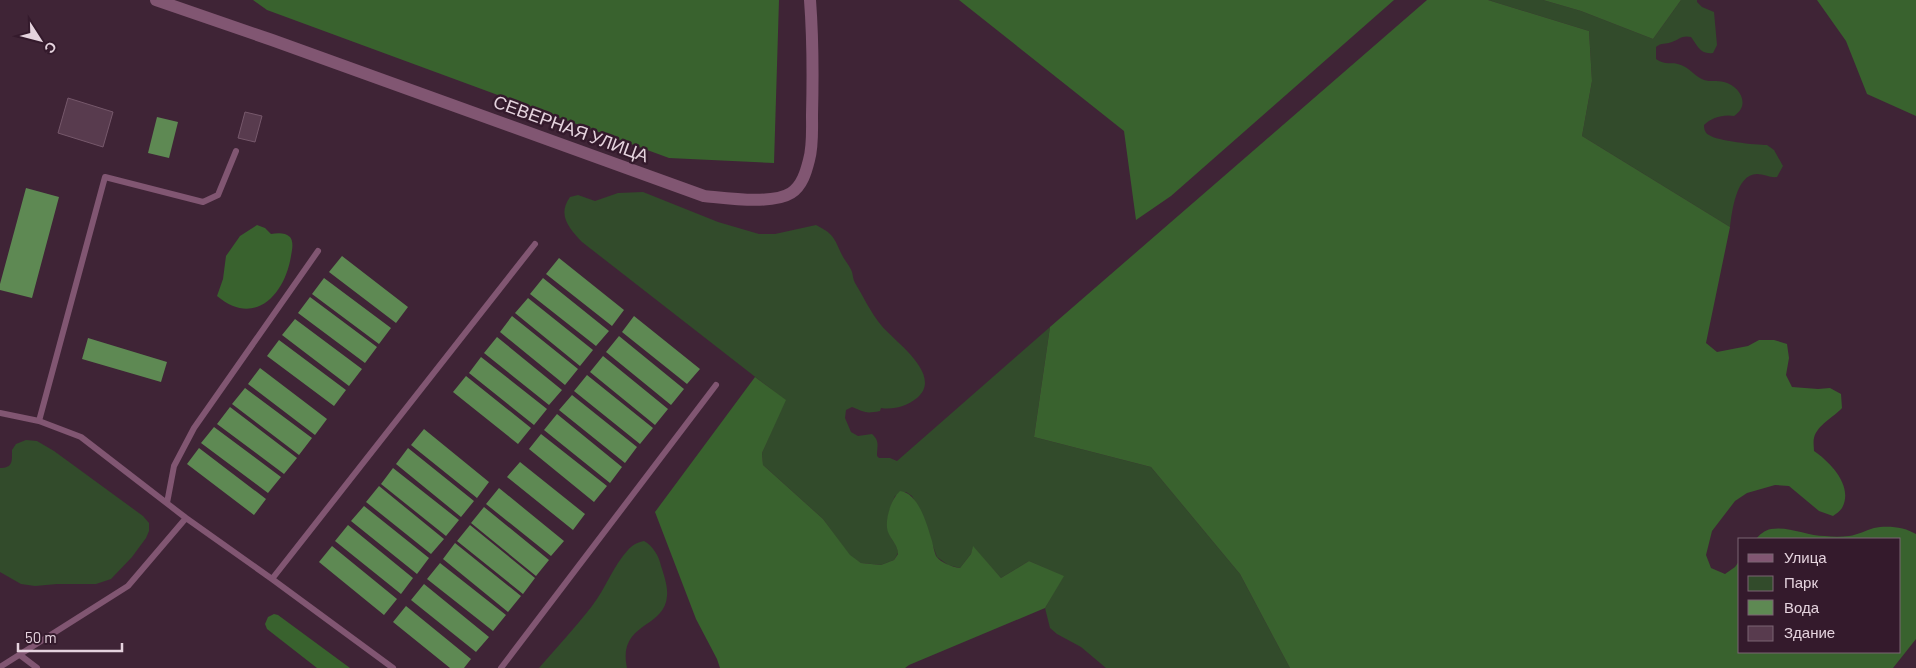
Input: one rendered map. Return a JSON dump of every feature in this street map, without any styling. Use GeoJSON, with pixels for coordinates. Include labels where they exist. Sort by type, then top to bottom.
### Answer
{"type":"FeatureCollection","features":[{"type":"Feature","properties":{"kind":"street","name":"СЕВЕРНАЯ УЛИЦА"},"geometry":{"type":"LineString","coordinates":[[156,0],[704,196],[748,199],[781,198],[792,193],[799,187],[810,159],[814,56],[810,0]]}},
{"type":"Feature","properties":{"kind":"lane"},"geometry":{"type":"LineString","coordinates":[[39,421],[105,177],[203,202],[218,195],[236,151]]}},
{"type":"Feature","properties":{"kind":"lane"},"geometry":{"type":"LineString","coordinates":[[272,578],[535,244]]}},
{"type":"Feature","properties":{"kind":"lane"},"geometry":{"type":"LineString","coordinates":[[167,503],[174,466],[194,428],[318,251]]}},
{"type":"Feature","properties":{"kind":"lane"},"geometry":{"type":"LineString","coordinates":[[501,668],[716,385]]}},
{"type":"Feature","properties":{"kind":"lane"},"geometry":{"type":"LineString","coordinates":[[0,413],[39,421],[81,437],[186,518],[272,578],[394,668]]}},
{"type":"Feature","properties":{"kind":"lane"},"geometry":{"type":"LineString","coordinates":[[0,668],[128,586],[186,518]]}},
{"type":"Feature","properties":{"kind":"lane"},"geometry":{"type":"LineString","coordinates":[[20,655],[37,668]]}},
{"type":"Feature","properties":{"kind":"green space"},"geometry":{"type":"Polygon","coordinates":[[[1488,0],[1543,0],[1581,11],[1653,39],[1681,0],[1697,0],[1702,7],[1714,12],[1717,45],[1713,53],[1702,51],[1691,37],[1685,37],[1656,47],[1656,59],[1684,66],[1704,80],[1724,82],[1735,87],[1743,101],[1739,112],[1734,116],[1722,116],[1710,120],[1704,125],[1705,131],[1709,135],[1720,139],[1767,145],[1774,150],[1783,166],[1777,177],[1757,174],[1744,180],[1736,195],[1730,227],[1582,136],[1592,81],[1589,31],[1488,0]]]}},
{"type":"Feature","properties":{"kind":"green space"},"geometry":{"type":"Polygon","coordinates":[[[643,192],[718,222],[759,234],[775,234],[816,225],[833,237],[851,270],[855,283],[874,315],[881,325],[914,359],[925,379],[924,389],[917,398],[905,405],[895,408],[881,408],[880,411],[871,412],[865,412],[852,407],[846,410],[845,418],[851,432],[858,436],[872,434],[875,437],[878,444],[877,456],[879,458],[890,458],[897,461],[1050,327],[1034,437],[1151,467],[1240,574],[1290,668],[1106,668],[1081,647],[1050,628],[1045,608],[1063,576],[1029,561],[1001,578],[973,547],[971,554],[960,568],[948,565],[937,557],[921,513],[912,496],[906,492],[895,496],[888,516],[888,531],[898,551],[894,560],[881,565],[861,563],[850,556],[823,519],[763,465],[762,453],[785,400],[582,242],[566,221],[566,204],[570,197],[578,195],[595,201],[618,193],[643,192]]]}},
{"type":"Feature","properties":{"kind":"green space"},"geometry":{"type":"Polygon","coordinates":[[[26,440],[37,441],[54,451],[143,516],[149,523],[149,531],[146,538],[132,557],[111,579],[96,584],[35,586],[21,584],[0,572],[0,468],[10,465],[12,450],[16,444],[26,440]]]}},
{"type":"Feature","properties":{"kind":"green space"},"geometry":{"type":"Polygon","coordinates":[[[644,541],[653,548],[659,559],[666,581],[667,596],[664,607],[658,615],[635,634],[629,642],[626,653],[627,668],[539,668],[592,606],[623,556],[633,545],[644,541]]]}},
{"type":"Feature","properties":{"kind":"shaded area"},"geometry":{"type":"Polygon","coordinates":[[[253,0],[779,0],[774,163],[669,158],[267,10],[253,0]]]}},
{"type":"Feature","properties":{"kind":"shaded area"},"geometry":{"type":"Polygon","coordinates":[[[959,0],[1394,0],[1171,196],[1136,220],[1124,131],[959,0]]]}},
{"type":"Feature","properties":{"kind":"shaded area"},"geometry":{"type":"Polygon","coordinates":[[[1427,0],[1488,0],[1589,31],[1592,81],[1582,136],[1730,227],[1706,343],[1717,352],[1748,346],[1759,340],[1774,340],[1787,344],[1789,358],[1786,375],[1792,387],[1830,388],[1841,394],[1842,408],[1816,433],[1814,451],[1827,461],[1843,483],[1845,500],[1842,508],[1833,516],[1819,511],[1789,486],[1775,485],[1747,493],[1735,501],[1712,531],[1706,555],[1711,568],[1725,574],[1738,563],[1738,653],[1901,653],[1901,538],[1757,538],[1767,530],[1778,528],[1819,536],[1837,537],[1852,535],[1879,527],[1896,527],[1916,534],[1916,639],[1893,668],[1290,668],[1240,574],[1151,467],[1034,437],[1050,327],[1427,0]]]}},
{"type":"Feature","properties":{"kind":"shaded area"},"geometry":{"type":"Polygon","coordinates":[[[1543,0],[1681,0],[1653,39],[1581,11],[1543,0]]]}},
{"type":"Feature","properties":{"kind":"shaded area"},"geometry":{"type":"Polygon","coordinates":[[[1817,0],[1916,0],[1916,116],[1867,94],[1846,41],[1817,0]]]}},
{"type":"Feature","properties":{"kind":"shaded area"},"geometry":{"type":"Polygon","coordinates":[[[257,225],[265,228],[271,234],[281,233],[288,235],[292,241],[292,251],[288,270],[275,294],[266,302],[256,307],[244,309],[231,305],[217,296],[223,279],[226,256],[240,236],[257,225]]]}},
{"type":"Feature","properties":{"kind":"shaded area"},"geometry":{"type":"Polygon","coordinates":[[[755,377],[786,400],[762,453],[763,465],[823,519],[850,555],[861,563],[881,565],[894,560],[898,551],[888,532],[887,522],[891,505],[900,491],[907,493],[917,503],[925,519],[936,556],[944,563],[960,568],[971,554],[973,546],[1001,578],[1029,561],[1064,576],[1045,608],[905,668],[720,668],[696,619],[655,512],[755,377]]]}},
{"type":"Feature","properties":{"kind":"shaded area"},"geometry":{"type":"Polygon","coordinates":[[[274,614],[278,615],[350,668],[317,668],[267,629],[265,624],[268,617],[274,614]]]}},
{"type":"Feature","properties":{"kind":"water"},"geometry":{"type":"Polygon","coordinates":[[[157,117],[178,122],[169,158],[148,153],[157,117]]]}},
{"type":"Feature","properties":{"kind":"water"},"geometry":{"type":"Polygon","coordinates":[[[26,188],[59,197],[32,298],[0,290],[26,188]]]}},
{"type":"Feature","properties":{"kind":"water"},"geometry":{"type":"Polygon","coordinates":[[[342,256],[408,307],[396,323],[329,272],[342,256]]]}},
{"type":"Feature","properties":{"kind":"water"},"geometry":{"type":"Polygon","coordinates":[[[559,258],[624,310],[612,326],[546,274],[559,258]]]}},
{"type":"Feature","properties":{"kind":"water"},"geometry":{"type":"Polygon","coordinates":[[[324,278],[391,328],[379,344],[312,294],[324,278]]]}},
{"type":"Feature","properties":{"kind":"water"},"geometry":{"type":"Polygon","coordinates":[[[543,278],[609,331],[596,346],[530,294],[543,278]]]}},
{"type":"Feature","properties":{"kind":"water"},"geometry":{"type":"Polygon","coordinates":[[[310,297],[377,347],[365,363],[298,313],[310,297]]]}},
{"type":"Feature","properties":{"kind":"water"},"geometry":{"type":"Polygon","coordinates":[[[528,298],[593,350],[580,366],[515,313],[528,298]]]}},
{"type":"Feature","properties":{"kind":"water"},"geometry":{"type":"Polygon","coordinates":[[[512,316],[578,369],[565,385],[500,332],[512,316]]]}},
{"type":"Feature","properties":{"kind":"water"},"geometry":{"type":"Polygon","coordinates":[[[634,316],[700,369],[687,384],[622,332],[634,316]]]}},
{"type":"Feature","properties":{"kind":"water"},"geometry":{"type":"Polygon","coordinates":[[[295,319],[362,369],[349,386],[282,335],[295,319]]]}},
{"type":"Feature","properties":{"kind":"water"},"geometry":{"type":"Polygon","coordinates":[[[619,336],[684,389],[671,405],[606,352],[619,336]]]}},
{"type":"Feature","properties":{"kind":"water"},"geometry":{"type":"Polygon","coordinates":[[[497,337],[562,390],[549,405],[484,353],[497,337]]]}},
{"type":"Feature","properties":{"kind":"water"},"geometry":{"type":"Polygon","coordinates":[[[88,338],[167,362],[161,382],[82,359],[88,338]]]}},
{"type":"Feature","properties":{"kind":"water"},"geometry":{"type":"Polygon","coordinates":[[[279,340],[346,390],[334,406],[267,356],[279,340]]]}},
{"type":"Feature","properties":{"kind":"water"},"geometry":{"type":"Polygon","coordinates":[[[603,356],[668,409],[655,425],[590,372],[603,356]]]}},
{"type":"Feature","properties":{"kind":"water"},"geometry":{"type":"Polygon","coordinates":[[[481,357],[547,409],[534,425],[469,373],[481,357]]]}},
{"type":"Feature","properties":{"kind":"water"},"geometry":{"type":"Polygon","coordinates":[[[260,368],[327,419],[315,435],[248,384],[260,368]]]}},
{"type":"Feature","properties":{"kind":"water"},"geometry":{"type":"Polygon","coordinates":[[[587,375],[653,428],[640,444],[574,391],[587,375]]]}},
{"type":"Feature","properties":{"kind":"water"},"geometry":{"type":"Polygon","coordinates":[[[466,376],[531,428],[518,444],[453,392],[466,376]]]}},
{"type":"Feature","properties":{"kind":"water"},"geometry":{"type":"Polygon","coordinates":[[[245,388],[312,438],[299,455],[232,404],[245,388]]]}},
{"type":"Feature","properties":{"kind":"water"},"geometry":{"type":"Polygon","coordinates":[[[572,395],[637,447],[625,463],[559,410],[572,395]]]}},
{"type":"Feature","properties":{"kind":"water"},"geometry":{"type":"Polygon","coordinates":[[[230,407],[297,458],[284,474],[217,424],[230,407]]]}},
{"type":"Feature","properties":{"kind":"water"},"geometry":{"type":"Polygon","coordinates":[[[557,414],[622,467],[610,483],[544,430],[557,414]]]}},
{"type":"Feature","properties":{"kind":"water"},"geometry":{"type":"Polygon","coordinates":[[[214,427],[281,477],[268,493],[201,443],[214,427]]]}},
{"type":"Feature","properties":{"kind":"water"},"geometry":{"type":"Polygon","coordinates":[[[424,429],[489,482],[477,498],[411,445],[424,429]]]}},
{"type":"Feature","properties":{"kind":"water"},"geometry":{"type":"Polygon","coordinates":[[[541,434],[607,486],[594,502],[529,449],[541,434]]]}},
{"type":"Feature","properties":{"kind":"water"},"geometry":{"type":"Polygon","coordinates":[[[199,448],[266,499],[254,515],[187,464],[199,448]]]}},
{"type":"Feature","properties":{"kind":"water"},"geometry":{"type":"Polygon","coordinates":[[[408,448],[474,501],[461,517],[396,464],[408,448]]]}},
{"type":"Feature","properties":{"kind":"water"},"geometry":{"type":"Polygon","coordinates":[[[520,462],[585,514],[573,530],[507,477],[520,462]]]}},
{"type":"Feature","properties":{"kind":"water"},"geometry":{"type":"Polygon","coordinates":[[[393,468],[459,520],[446,536],[381,484],[393,468]]]}},
{"type":"Feature","properties":{"kind":"water"},"geometry":{"type":"Polygon","coordinates":[[[379,486],[444,539],[431,554],[366,502],[379,486]]]}},
{"type":"Feature","properties":{"kind":"water"},"geometry":{"type":"Polygon","coordinates":[[[499,488],[564,541],[551,556],[486,504],[499,488]]]}},
{"type":"Feature","properties":{"kind":"water"},"geometry":{"type":"Polygon","coordinates":[[[364,506],[429,558],[417,574],[351,521],[364,506]]]}},
{"type":"Feature","properties":{"kind":"water"},"geometry":{"type":"Polygon","coordinates":[[[484,507],[549,560],[536,576],[471,523],[484,507]]]}},
{"type":"Feature","properties":{"kind":"water"},"geometry":{"type":"Polygon","coordinates":[[[348,525],[413,578],[401,594],[335,541],[348,525]]]}},
{"type":"Feature","properties":{"kind":"water"},"geometry":{"type":"Polygon","coordinates":[[[470,525],[535,578],[523,594],[457,541],[470,525]]]}},
{"type":"Feature","properties":{"kind":"water"},"geometry":{"type":"Polygon","coordinates":[[[455,543],[521,596],[508,612],[443,559],[455,543]]]}},
{"type":"Feature","properties":{"kind":"water"},"geometry":{"type":"Polygon","coordinates":[[[332,546],[397,599],[384,615],[319,562],[332,546]]]}},
{"type":"Feature","properties":{"kind":"water"},"geometry":{"type":"Polygon","coordinates":[[[440,563],[506,615],[493,631],[427,579],[440,563]]]}},
{"type":"Feature","properties":{"kind":"water"},"geometry":{"type":"Polygon","coordinates":[[[424,584],[489,637],[476,652],[411,600],[424,584]]]}},
{"type":"Feature","properties":{"kind":"water"},"geometry":{"type":"Polygon","coordinates":[[[406,606],[471,659],[464,668],[450,668],[393,622],[406,606]]]}},
{"type":"Feature","properties":{"kind":"building"},"geometry":{"type":"Polygon","coordinates":[[[68,98],[113,112],[103,147],[58,133],[68,98]]]}},
{"type":"Feature","properties":{"kind":"building"},"geometry":{"type":"Polygon","coordinates":[[[245,112],[262,116],[255,142],[238,138],[245,112]]]}}]}
